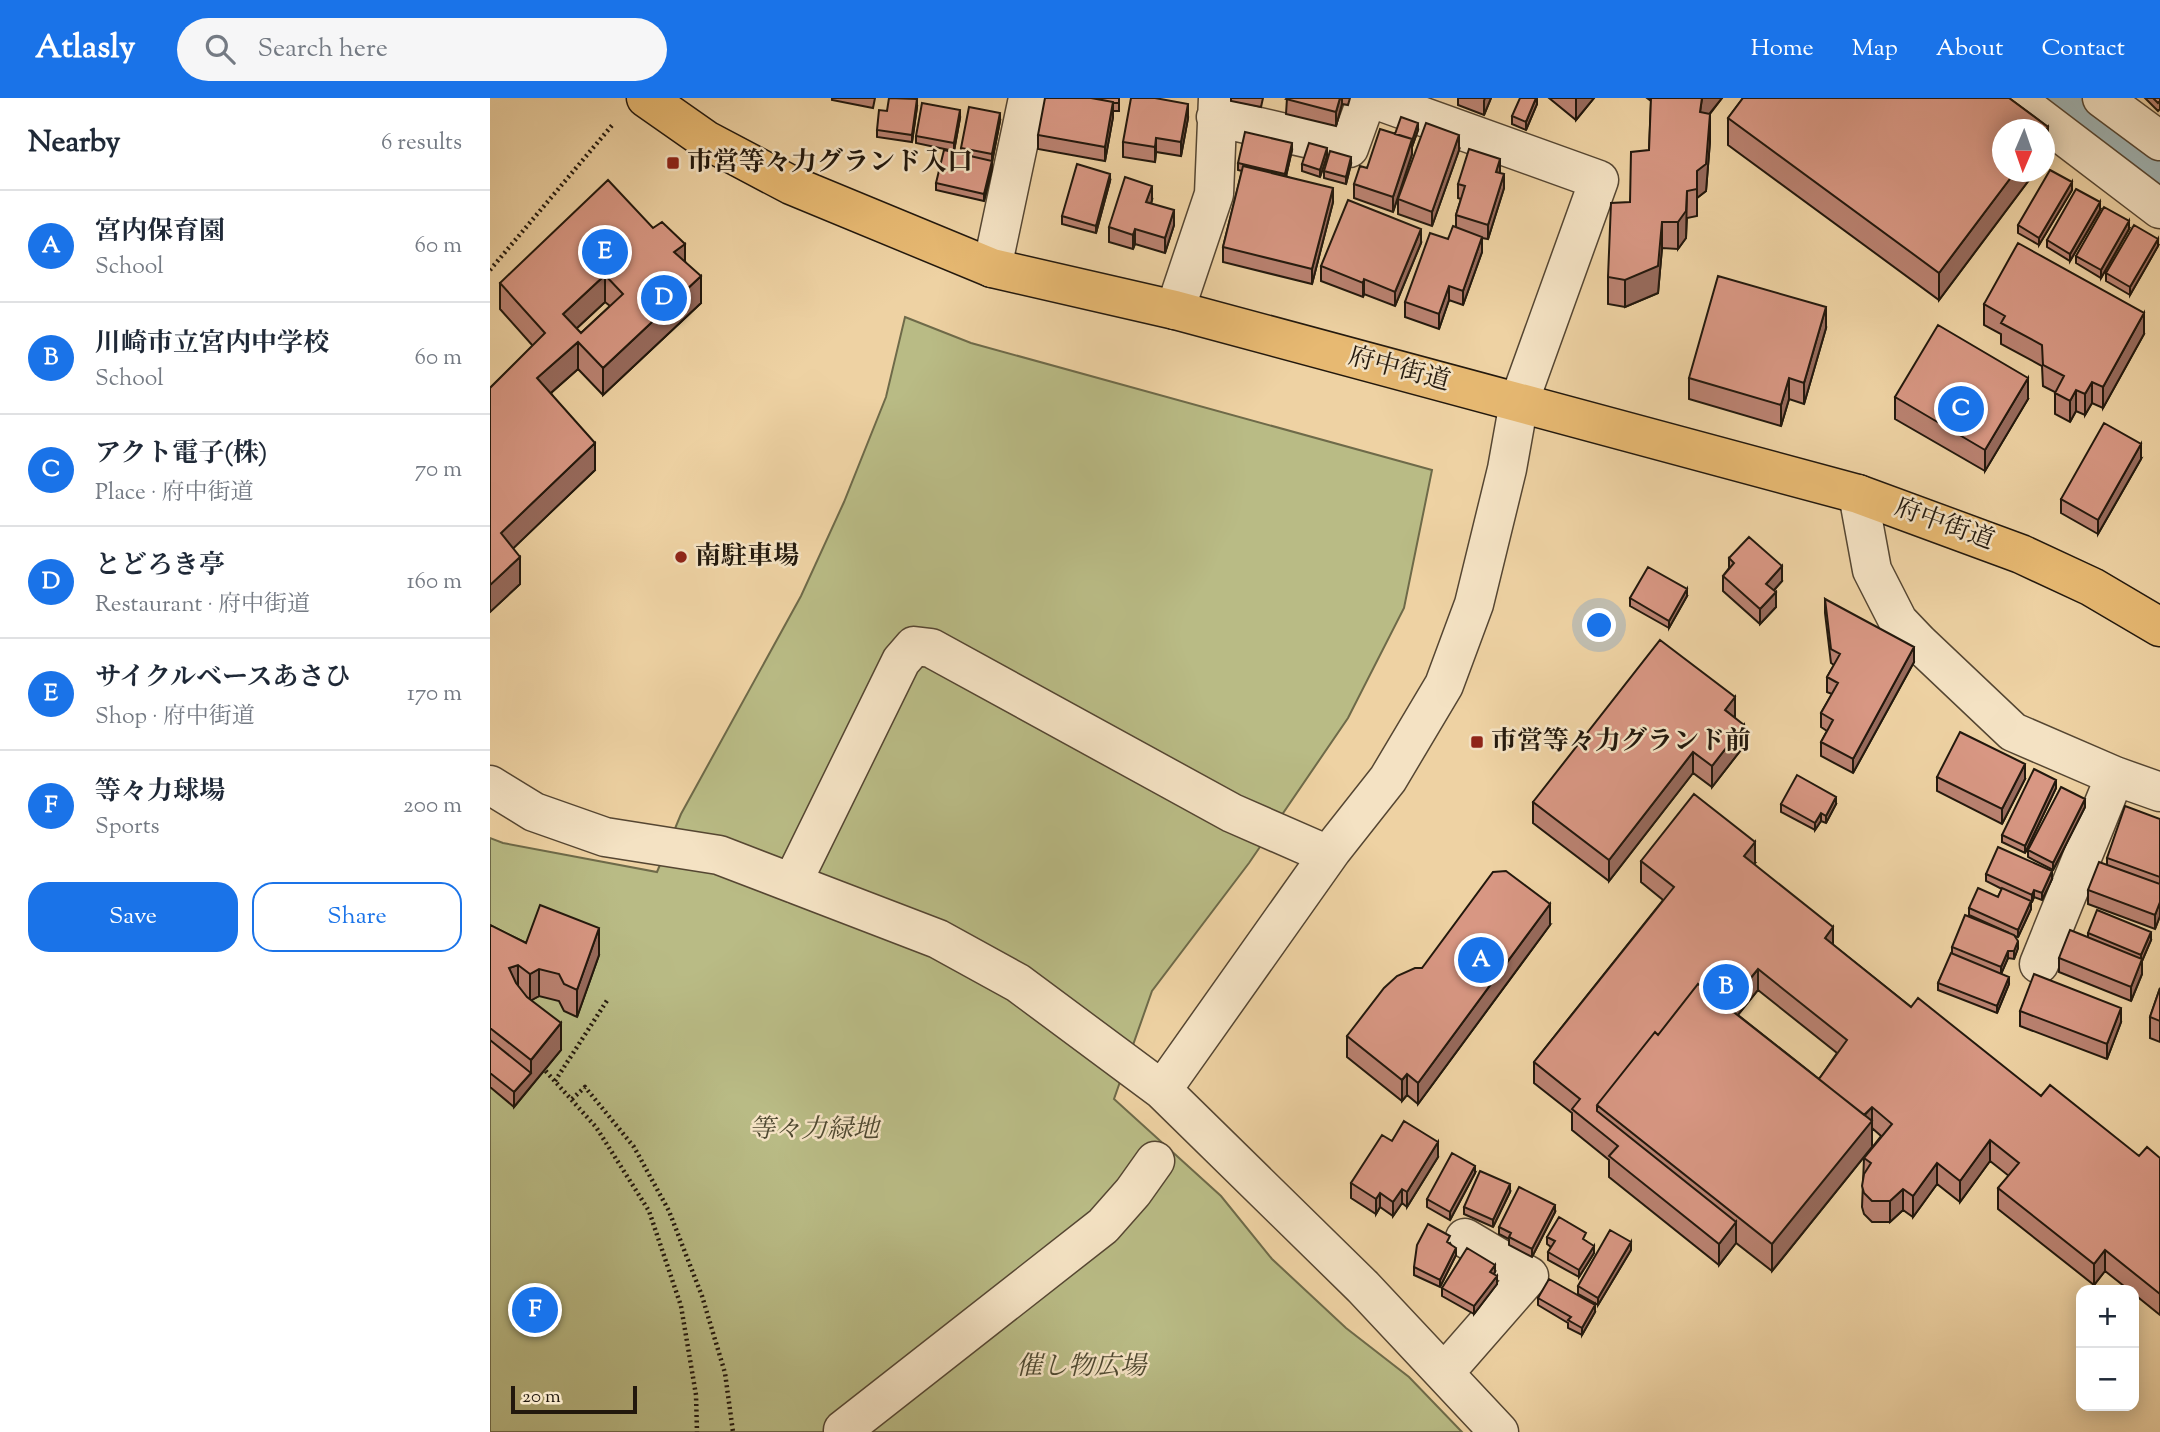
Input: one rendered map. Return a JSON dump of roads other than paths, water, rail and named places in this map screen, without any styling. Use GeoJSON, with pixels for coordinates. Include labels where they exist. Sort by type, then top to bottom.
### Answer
{"type":"FeatureCollection","features":[{"type":"Feature","properties":{"kind":"highway","name":"府中街道"},"geometry":{"type":"LineString","coordinates":[[632,108],[706,140],[791,185],[992,268],[1175,310],[1858,494],[2021,554],[2092,587],[2160,627]]}},
{"type":"Feature","properties":{"kind":"street"},"geometry":{"type":"LineString","coordinates":[[992,268],[1028,98]]}},
{"type":"Feature","properties":{"kind":"street"},"geometry":{"type":"LineString","coordinates":[[1162,1090],[1328,855],[1388,779],[1444,685],[1475,604],[1507,469],[1519,402],[1599,180],[1369,98],[1349,148],[1217,107],[1214,194],[1175,310]]}},
{"type":"Feature","properties":{"kind":"street"},"geometry":{"type":"LineString","coordinates":[[2014,98],[2160,209]]}},
{"type":"Feature","properties":{"kind":"street"},"geometry":{"type":"LineString","coordinates":[[2102,98],[2160,141]]}},
{"type":"Feature","properties":{"kind":"street"},"geometry":{"type":"LineString","coordinates":[[1858,494],[1872,570],[1898,621],[2013,732],[2115,776],[2160,792]]}},
{"type":"Feature","properties":{"kind":"street"},"geometry":{"type":"LineString","coordinates":[[792,883],[901,661],[914,646],[931,648],[1232,813],[1328,855]]}},
{"type":"Feature","properties":{"kind":"street"},"geometry":{"type":"LineString","coordinates":[[2039,964],[2115,776]]}},
{"type":"Feature","properties":{"kind":"street"},"geometry":{"type":"LineString","coordinates":[[490,785],[534,811],[606,837],[719,855],[938,939],[1018,983],[1162,1090],[1363,1287],[1499,1432]]}},
{"type":"Feature","properties":{"kind":"street"},"geometry":{"type":"LineString","coordinates":[[845,1432],[843,1430],[1103,1226],[1133,1192],[1155,1161]]}},
{"type":"Feature","properties":{"kind":"street"},"geometry":{"type":"LineString","coordinates":[[1445,1372],[1529,1276],[1465,1238]]}},
{"type":"Feature","properties":{"kind":"waterway"},"geometry":{"type":"LineString","coordinates":[[2054,98],[2160,177]]}},
{"type":"Feature","properties":{"kind":"place","name":"市営等々力グランド入口"},"geometry":{"type":"Point","coordinates":[673,163]}},
{"type":"Feature","properties":{"kind":"place","name":"サイクルベースあさひ"},"geometry":{"type":"Point","coordinates":[605,252]}},
{"type":"Feature","properties":{"kind":"place","name":"とどろき亭"},"geometry":{"type":"Point","coordinates":[664,298]}},
{"type":"Feature","properties":{"kind":"place","name":"アクト電子(株)"},"geometry":{"type":"Point","coordinates":[1961,409]}},
{"type":"Feature","properties":{"kind":"place","name":"南駐車場"},"geometry":{"type":"Point","coordinates":[681,557]}},
{"type":"Feature","properties":{"kind":"place","name":"市営等々力グランド前"},"geometry":{"type":"Point","coordinates":[1477,742]}},
{"type":"Feature","properties":{"kind":"place","name":"宮内保育園"},"geometry":{"type":"Point","coordinates":[1481,960]}},
{"type":"Feature","properties":{"kind":"place","name":"川崎市立宮内中学校"},"geometry":{"type":"Point","coordinates":[1726,987]}},
{"type":"Feature","properties":{"kind":"place","name":"等々力球場"},"geometry":{"type":"Point","coordinates":[535,1310]}},
{"type":"Feature","properties":{"kind":"park label","name":"等々力緑地"},"geometry":{"type":"Point","coordinates":[814,1130]}},
{"type":"Feature","properties":{"kind":"park label","name":"催し物広場"},"geometry":{"type":"Point","coordinates":[1081,1367]}}]}
